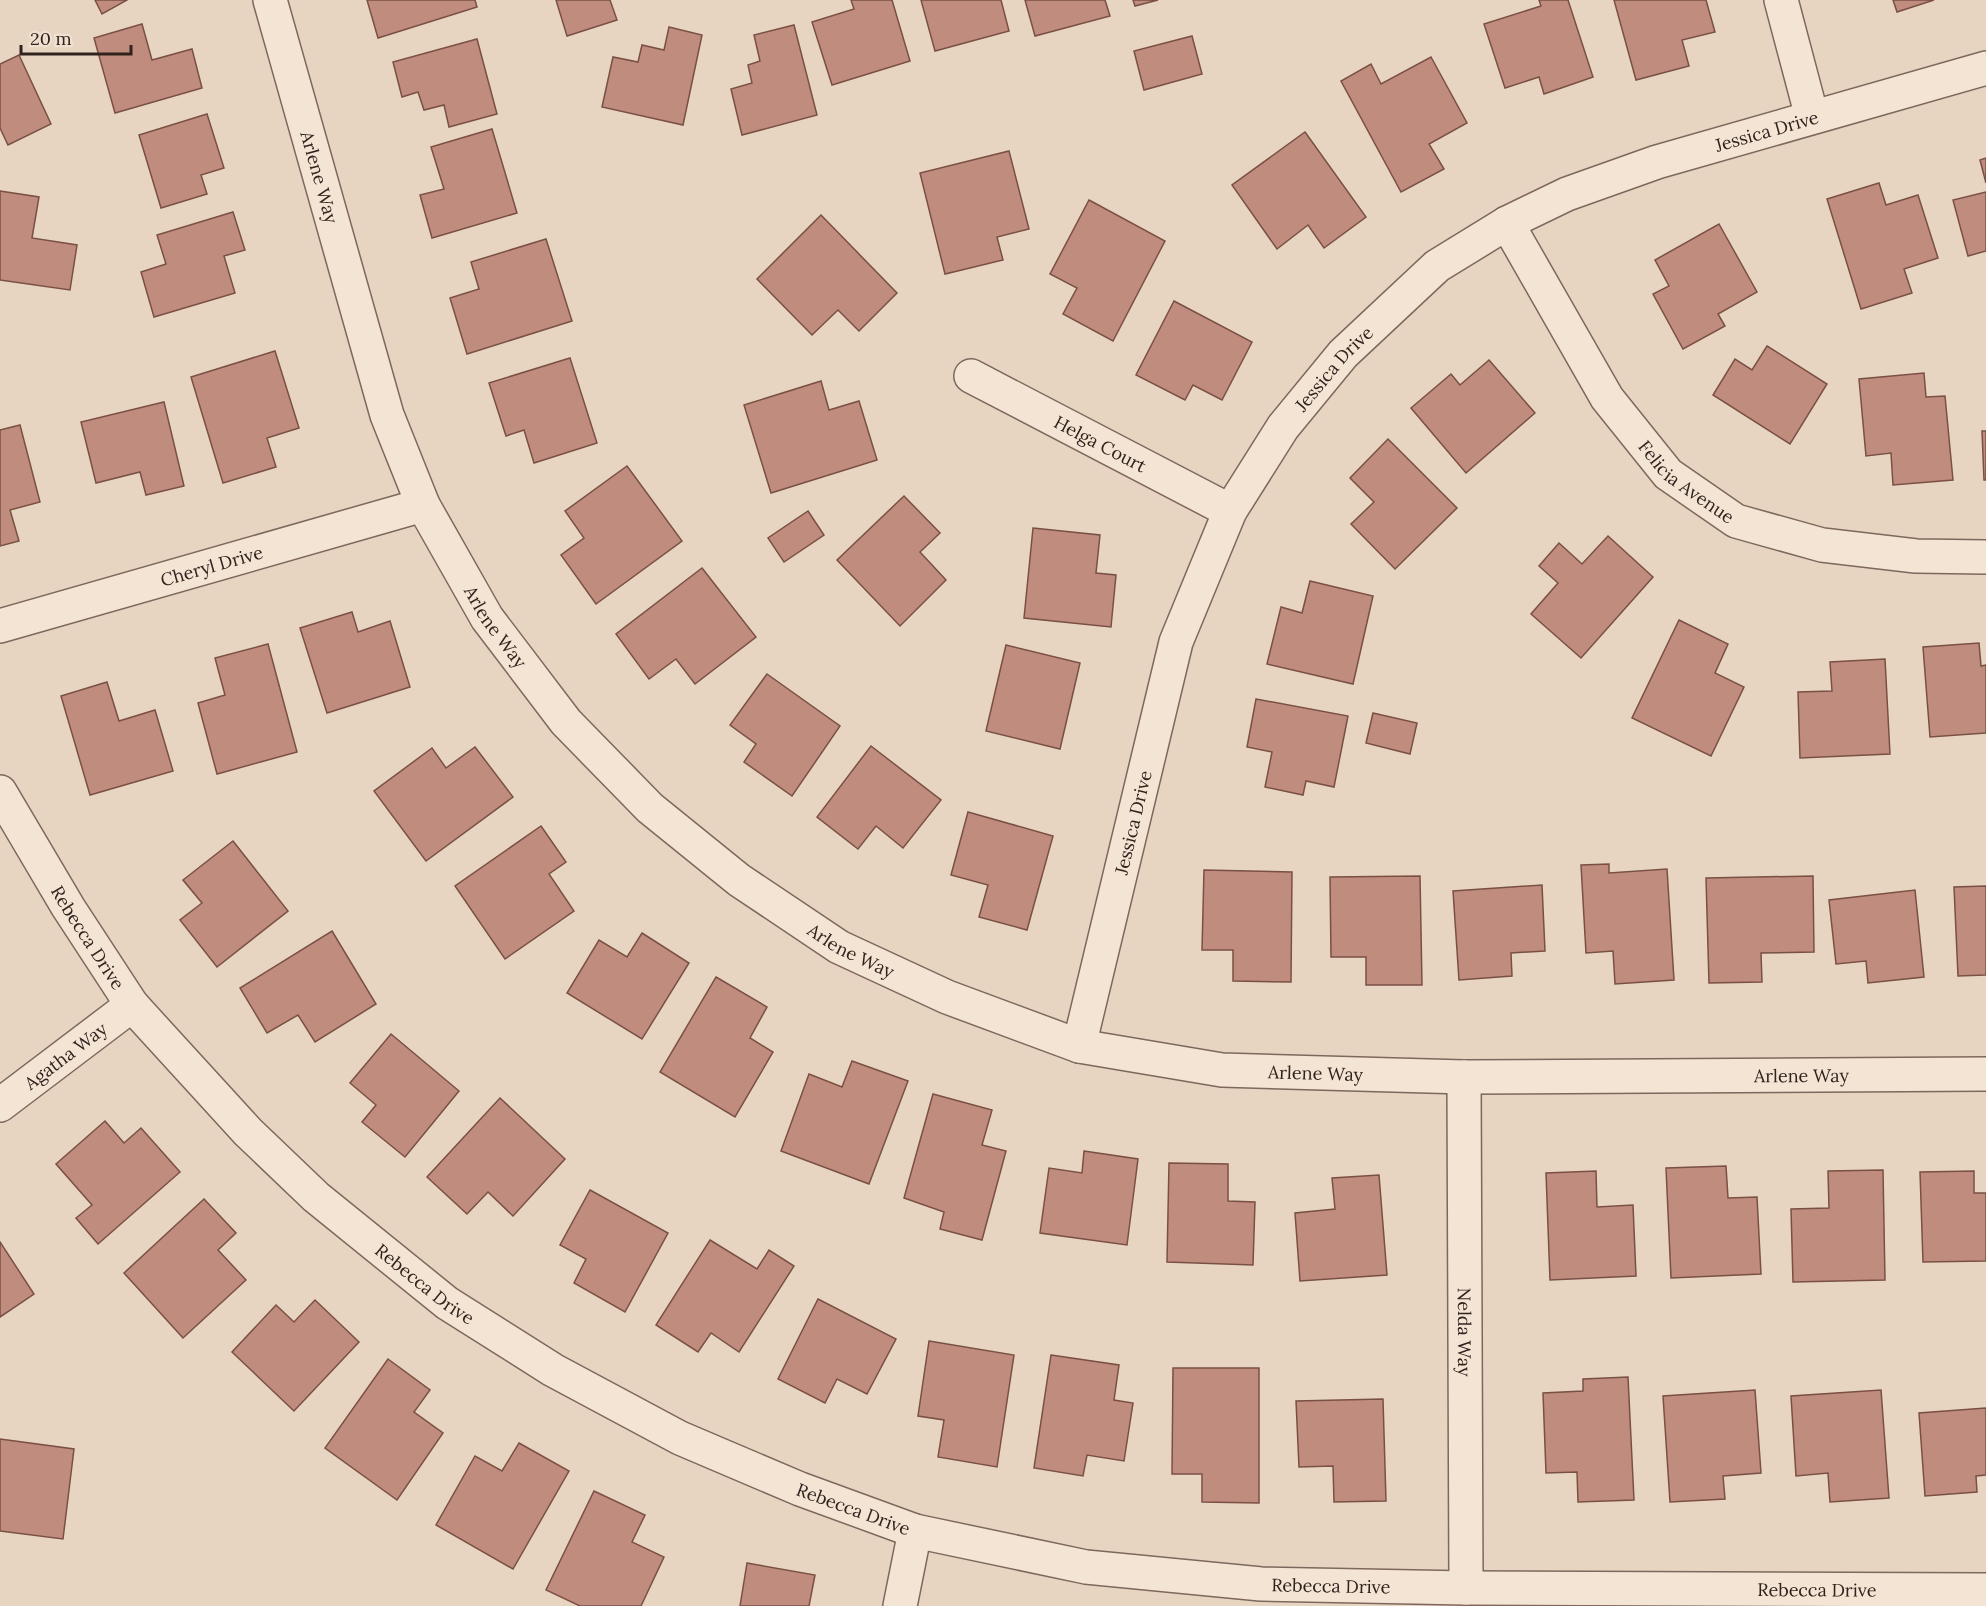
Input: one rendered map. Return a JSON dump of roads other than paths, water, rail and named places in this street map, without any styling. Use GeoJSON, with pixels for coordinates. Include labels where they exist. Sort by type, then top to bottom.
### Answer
{"type":"FeatureCollection","features":[{"type":"Feature","properties":{"kind":"street","name":"Arlene Way"},"geometry":{"type":"LineString","coordinates":[[270,0],[387,415],[423,505],[487,618],[566,722],[650,808],[739,880],[839,947],[947,997],[1079,1046],[1222,1070],[1464,1077],[1986,1074]]}},
{"type":"Feature","properties":{"kind":"street"},"geometry":{"type":"LineString","coordinates":[[1781,0],[1812,117]]}},
{"type":"Feature","properties":{"kind":"street","name":"Jessica Drive"},"geometry":{"type":"LineString","coordinates":[[1079,1046],[1176,642],[1230,511],[1283,427],[1343,354],[1437,266],[1507,223],[1567,194],[1657,162],[1986,68]]}},
{"type":"Feature","properties":{"kind":"street","name":"Felicia Avenue"},"geometry":{"type":"LineString","coordinates":[[1507,223],[1608,398],[1668,474],[1736,521],[1822,546],[1916,556],[1986,557]]}},
{"type":"Feature","properties":{"kind":"street","name":"Helga Court"},"geometry":{"type":"LineString","coordinates":[[971,376],[1230,511]]}},
{"type":"Feature","properties":{"kind":"street","name":"Cheryl Drive"},"geometry":{"type":"LineString","coordinates":[[0,626],[423,505]]}},
{"type":"Feature","properties":{"kind":"street","name":"Rebecca Drive"},"geometry":{"type":"LineString","coordinates":[[0,792],[68,907],[132,1005],[248,1132],[316,1197],[447,1303],[553,1370],[680,1438],[800,1490],[915,1531],[1086,1567],[1261,1584],[1466,1588],[1986,1590]]}},
{"type":"Feature","properties":{"kind":"street","name":"Agatha Way"},"geometry":{"type":"LineString","coordinates":[[0,1105],[132,1005]]}},
{"type":"Feature","properties":{"kind":"street","name":"Nelda Way"},"geometry":{"type":"LineString","coordinates":[[1464,1077],[1466,1588]]}},
{"type":"Feature","properties":{"kind":"street"},"geometry":{"type":"LineString","coordinates":[[900,1606],[915,1531]]}}]}
